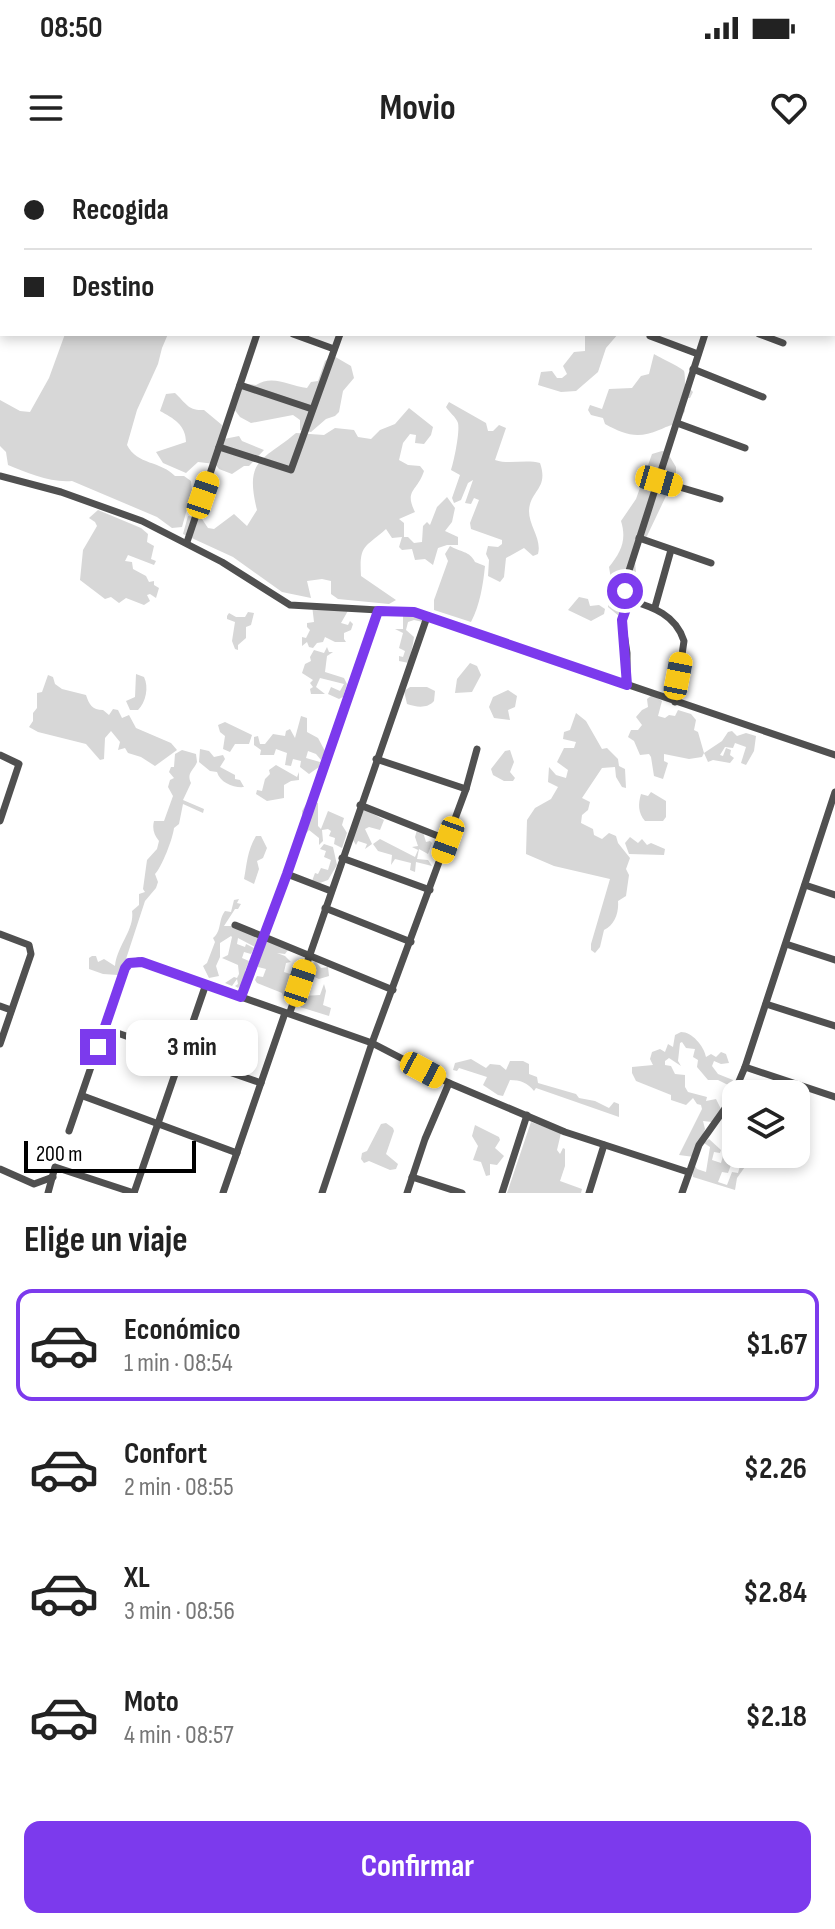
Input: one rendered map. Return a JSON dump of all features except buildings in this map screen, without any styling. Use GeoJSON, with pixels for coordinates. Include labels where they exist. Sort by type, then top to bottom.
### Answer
{"type":"FeatureCollection","features":[{"type":"Feature","properties":{"kind":"street"},"geometry":{"type":"LineString","coordinates":[[187,542],[256,336]]}},
{"type":"Feature","properties":{"kind":"street"},"geometry":{"type":"LineString","coordinates":[[298,336],[334,349]]}},
{"type":"Feature","properties":{"kind":"street"},"geometry":{"type":"LineString","coordinates":[[219,447],[290,471],[339,336]]}},
{"type":"Feature","properties":{"kind":"street"},"geometry":{"type":"LineString","coordinates":[[650,336],[698,354]]}},
{"type":"Feature","properties":{"kind":"street"},"geometry":{"type":"LineString","coordinates":[[627,685],[622,620],[629,600],[625,591],[626,580],[704,336]]}},
{"type":"Feature","properties":{"kind":"street"},"geometry":{"type":"LineString","coordinates":[[764,336],[783,343]]}},
{"type":"Feature","properties":{"kind":"street"},"geometry":{"type":"LineString","coordinates":[[693,369],[763,397]]}},
{"type":"Feature","properties":{"kind":"street"},"geometry":{"type":"LineString","coordinates":[[240,385],[312,409]]}},
{"type":"Feature","properties":{"kind":"street"},"geometry":{"type":"LineString","coordinates":[[677,423],[745,448]]}},
{"type":"Feature","properties":{"kind":"street"},"geometry":{"type":"LineString","coordinates":[[0,476],[61,492],[142,521],[187,542],[290,605],[406,611],[835,755]]}},
{"type":"Feature","properties":{"kind":"street"},"geometry":{"type":"LineString","coordinates":[[659,481],[720,499]]}},
{"type":"Feature","properties":{"kind":"street"},"geometry":{"type":"LineString","coordinates":[[639,538],[711,563]]}},
{"type":"Feature","properties":{"kind":"street"},"geometry":{"type":"LineString","coordinates":[[655,607],[671,550]]}},
{"type":"Feature","properties":{"kind":"street"},"geometry":{"type":"LineString","coordinates":[[629,600],[655,607],[678,626],[684,641],[675,702]]}},
{"type":"Feature","properties":{"kind":"street"},"geometry":{"type":"LineString","coordinates":[[241,997],[378,611]]}},
{"type":"Feature","properties":{"kind":"street"},"geometry":{"type":"LineString","coordinates":[[223,1193],[427,617]]}},
{"type":"Feature","properties":{"kind":"street"},"geometry":{"type":"LineString","coordinates":[[322,1193],[372,1043],[466,789],[477,749]]}},
{"type":"Feature","properties":{"kind":"street"},"geometry":{"type":"LineString","coordinates":[[0,755],[19,764],[0,821]]}},
{"type":"Feature","properties":{"kind":"street"},"geometry":{"type":"LineString","coordinates":[[376,759],[466,789]]}},
{"type":"Feature","properties":{"kind":"street"},"geometry":{"type":"LineString","coordinates":[[682,1193],[699,1145],[731,1100],[745,1067],[835,792]]}},
{"type":"Feature","properties":{"kind":"street"},"geometry":{"type":"LineString","coordinates":[[360,805],[448,840]]}},
{"type":"Feature","properties":{"kind":"street"},"geometry":{"type":"LineString","coordinates":[[823,824],[835,828]]}},
{"type":"Feature","properties":{"kind":"street"},"geometry":{"type":"LineString","coordinates":[[342,858],[430,890]]}},
{"type":"Feature","properties":{"kind":"street"},"geometry":{"type":"LineString","coordinates":[[287,874],[331,891]]}},
{"type":"Feature","properties":{"kind":"street"},"geometry":{"type":"LineString","coordinates":[[805,885],[835,895]]}},
{"type":"Feature","properties":{"kind":"street"},"geometry":{"type":"LineString","coordinates":[[325,908],[411,942]]}},
{"type":"Feature","properties":{"kind":"street"},"geometry":{"type":"LineString","coordinates":[[235,925],[393,990]]}},
{"type":"Feature","properties":{"kind":"street"},"geometry":{"type":"LineString","coordinates":[[0,934],[29,945],[31,951],[0,1044]]}},
{"type":"Feature","properties":{"kind":"street"},"geometry":{"type":"LineString","coordinates":[[786,944],[835,960]]}},
{"type":"Feature","properties":{"kind":"street"},"geometry":{"type":"LineString","coordinates":[[69,1131],[125,968],[129,963],[142,962],[372,1043],[449,1083],[527,1115],[604,1145],[688,1172]]}},
{"type":"Feature","properties":{"kind":"street"},"geometry":{"type":"LineString","coordinates":[[0,1169],[47,1193],[55,1167],[134,1193],[206,984]]}},
{"type":"Feature","properties":{"kind":"street"},"geometry":{"type":"LineString","coordinates":[[766,1004],[835,1026]]}},
{"type":"Feature","properties":{"kind":"street"},"geometry":{"type":"LineString","coordinates":[[0,1006],[11,1010]]}},
{"type":"Feature","properties":{"kind":"street"},"geometry":{"type":"LineString","coordinates":[[103,1028],[261,1083]]}},
{"type":"Feature","properties":{"kind":"street"},"geometry":{"type":"LineString","coordinates":[[745,1067],[835,1097]]}},
{"type":"Feature","properties":{"kind":"street"},"geometry":{"type":"LineString","coordinates":[[407,1193],[425,1139],[449,1083]]}},
{"type":"Feature","properties":{"kind":"street"},"geometry":{"type":"LineString","coordinates":[[83,1096],[237,1153]]}},
{"type":"Feature","properties":{"kind":"street"},"geometry":{"type":"LineString","coordinates":[[502,1193],[527,1115]]}},
{"type":"Feature","properties":{"kind":"street"},"geometry":{"type":"LineString","coordinates":[[589,1193],[604,1145]]}},
{"type":"Feature","properties":{"kind":"street"},"geometry":{"type":"LineString","coordinates":[[34,1184],[53,1177]]}},
{"type":"Feature","properties":{"kind":"street"},"geometry":{"type":"LineString","coordinates":[[412,1177],[462,1193]]}},
{"type":"Feature","properties":{"kind":"shaded area"},"geometry":{"type":"Polygon","coordinates":[[[64,336],[167,336],[137,410],[127,445],[143,460],[191,481],[192,491],[182,527],[172,528],[157,517],[72,481],[48,479],[8,465],[6,452],[0,446],[0,400],[20,411],[30,412],[49,378],[64,336]]]}},
{"type":"Feature","properties":{"kind":"shaded area"},"geometry":{"type":"Polygon","coordinates":[[[585,336],[616,336],[606,348],[598,372],[576,391],[561,392],[538,385],[541,372],[552,371],[557,378],[562,378],[567,374],[563,366],[574,352],[585,351],[585,336]]]}},
{"type":"Feature","properties":{"kind":"shaded area"},"geometry":{"type":"Polygon","coordinates":[[[654,354],[684,371],[685,384],[693,392],[690,398],[681,398],[685,411],[677,425],[651,433],[632,434],[619,431],[605,424],[603,418],[591,415],[588,410],[590,405],[602,409],[609,389],[632,388],[641,376],[649,374],[654,354]]]}},
{"type":"Feature","properties":{"kind":"shaded area"},"geometry":{"type":"Polygon","coordinates":[[[332,355],[351,366],[354,378],[343,391],[339,412],[311,432],[300,430],[300,420],[293,415],[251,423],[240,417],[231,405],[233,393],[240,383],[256,385],[275,381],[307,388],[311,382],[318,381],[325,361],[332,355]]]}},
{"type":"Feature","properties":{"kind":"shaded area"},"geometry":{"type":"Polygon","coordinates":[[[175,393],[188,406],[204,410],[222,425],[220,436],[224,439],[239,436],[242,441],[264,450],[249,466],[232,474],[215,464],[198,462],[186,473],[163,463],[156,452],[186,442],[181,427],[160,411],[166,394],[175,393]]]}},
{"type":"Feature","properties":{"kind":"shaded area"},"geometry":{"type":"Polygon","coordinates":[[[449,402],[486,423],[488,431],[499,425],[506,428],[495,460],[540,463],[541,484],[532,498],[529,511],[538,554],[533,556],[524,548],[506,558],[504,577],[500,582],[488,576],[489,560],[486,554],[488,546],[498,547],[502,540],[471,529],[470,523],[479,500],[474,498],[471,504],[465,503],[473,480],[468,483],[461,500],[454,503],[452,498],[460,475],[451,470],[458,427],[446,407],[449,402]]]}},
{"type":"Feature","properties":{"kind":"shaded area"},"geometry":{"type":"Polygon","coordinates":[[[409,408],[433,427],[424,444],[415,443],[416,435],[410,434],[403,443],[399,460],[420,466],[424,471],[411,495],[415,512],[399,519],[404,523],[404,537],[414,543],[422,542],[423,526],[427,522],[430,525],[437,507],[447,497],[455,508],[452,522],[445,531],[458,537],[458,545],[438,548],[433,565],[425,559],[415,560],[412,549],[402,550],[399,547],[402,537],[392,538],[386,529],[368,544],[362,552],[361,576],[396,600],[389,604],[338,599],[331,594],[331,581],[322,579],[307,581],[311,598],[282,592],[233,557],[183,534],[188,516],[202,519],[208,528],[214,529],[234,514],[247,526],[257,510],[253,480],[259,462],[296,433],[324,435],[335,428],[354,430],[358,437],[371,439],[380,430],[395,424],[409,408]]]}},
{"type":"Feature","properties":{"kind":"shaded area"},"geometry":{"type":"Polygon","coordinates":[[[667,452],[676,467],[676,475],[647,536],[640,544],[635,561],[636,573],[626,587],[632,591],[632,602],[619,616],[608,607],[612,585],[609,567],[622,546],[621,521],[636,499],[652,454],[667,452]]]}},
{"type":"Feature","properties":{"kind":"shaded area"},"geometry":{"type":"Polygon","coordinates":[[[98,510],[141,528],[148,534],[147,542],[154,546],[151,559],[156,561],[154,565],[128,555],[125,561],[132,562],[133,569],[146,576],[149,582],[154,581],[159,588],[156,598],[147,595],[150,601],[144,605],[126,598],[119,603],[111,597],[105,599],[80,580],[83,550],[97,526],[89,518],[98,510]]]}},
{"type":"Feature","properties":{"kind":"shaded area"},"geometry":{"type":"Polygon","coordinates":[[[450,546],[485,566],[479,602],[471,622],[434,610],[434,600],[448,561],[445,554],[450,546]]]}},
{"type":"Feature","properties":{"kind":"shaded area"},"geometry":{"type":"Polygon","coordinates":[[[579,597],[588,599],[590,606],[599,605],[605,609],[604,614],[591,621],[568,610],[579,597]]]}},
{"type":"Feature","properties":{"kind":"shaded area"},"geometry":{"type":"Polygon","coordinates":[[[312,605],[349,609],[341,623],[348,625],[350,621],[353,624],[351,630],[344,633],[346,642],[335,642],[325,637],[313,648],[307,642],[302,646],[302,637],[306,638],[310,630],[307,623],[314,622],[312,605]]]}},
{"type":"Feature","properties":{"kind":"shaded area"},"geometry":{"type":"Polygon","coordinates":[[[248,612],[254,613],[251,625],[246,627],[246,638],[238,645],[238,650],[232,641],[235,622],[227,616],[229,613],[245,617],[248,612]]]}},
{"type":"Feature","properties":{"kind":"shaded area"},"geometry":{"type":"Polygon","coordinates":[[[407,613],[425,618],[423,622],[408,622],[406,630],[414,637],[409,663],[399,661],[399,656],[403,657],[405,651],[399,648],[403,633],[395,629],[403,629],[403,615],[407,613]]]}},
{"type":"Feature","properties":{"kind":"shaded area"},"geometry":{"type":"Polygon","coordinates":[[[327,647],[329,652],[333,652],[327,656],[325,672],[344,678],[347,684],[343,697],[339,699],[328,694],[331,687],[340,691],[344,684],[320,678],[316,687],[325,694],[311,694],[313,687],[310,683],[313,680],[302,673],[305,664],[311,661],[314,650],[324,653],[327,647]]]}},
{"type":"Feature","properties":{"kind":"shaded area"},"geometry":{"type":"Polygon","coordinates":[[[470,663],[477,666],[481,675],[472,692],[455,693],[457,679],[470,663]]]}},
{"type":"Feature","properties":{"kind":"shaded area"},"geometry":{"type":"Polygon","coordinates":[[[136,674],[144,677],[146,694],[138,710],[130,710],[126,701],[135,697],[136,674]]]}},
{"type":"Feature","properties":{"kind":"shaded area"},"geometry":{"type":"Polygon","coordinates":[[[48,675],[62,689],[86,695],[96,709],[109,715],[113,709],[118,710],[122,718],[129,715],[136,728],[171,743],[177,750],[155,766],[128,753],[125,748],[118,750],[120,742],[111,731],[105,738],[104,759],[100,760],[86,744],[29,727],[37,708],[37,693],[42,692],[48,675]]]}},
{"type":"Feature","properties":{"kind":"shaded area"},"geometry":{"type":"Polygon","coordinates":[[[410,687],[427,687],[435,691],[434,701],[425,706],[407,704],[404,691],[410,687]]]}},
{"type":"Feature","properties":{"kind":"shaded area"},"geometry":{"type":"Polygon","coordinates":[[[508,690],[517,696],[515,707],[508,710],[510,720],[494,718],[489,707],[493,697],[508,690]]]}},
{"type":"Feature","properties":{"kind":"shaded area"},"geometry":{"type":"Polygon","coordinates":[[[652,695],[662,701],[658,716],[675,716],[678,710],[691,714],[696,720],[694,730],[698,732],[704,753],[702,757],[689,759],[664,754],[664,761],[668,763],[663,779],[654,776],[649,754],[640,755],[634,741],[628,737],[631,730],[638,730],[642,725],[636,717],[648,707],[647,699],[652,695]]]}},
{"type":"Feature","properties":{"kind":"shaded area"},"geometry":{"type":"Polygon","coordinates":[[[576,713],[586,721],[602,749],[607,748],[618,759],[619,766],[625,769],[626,788],[616,777],[615,767],[602,768],[582,798],[590,802],[581,823],[593,829],[594,835],[602,839],[609,833],[616,836],[630,858],[626,869],[629,875],[626,896],[618,901],[616,918],[604,930],[600,947],[595,953],[591,950],[591,944],[610,879],[554,866],[526,854],[527,820],[535,808],[551,799],[558,787],[548,782],[549,767],[556,775],[566,778],[568,770],[557,762],[564,748],[574,748],[576,742],[563,739],[576,713]]]}},
{"type":"Feature","properties":{"kind":"shaded area"},"geometry":{"type":"Polygon","coordinates":[[[301,716],[307,718],[307,732],[318,738],[325,751],[321,760],[308,751],[306,758],[320,762],[319,767],[309,774],[300,767],[301,761],[293,759],[291,766],[285,765],[287,753],[276,749],[274,755],[260,755],[261,750],[254,745],[254,737],[258,736],[260,744],[265,744],[273,734],[285,736],[290,729],[295,738],[301,716]]]}},
{"type":"Feature","properties":{"kind":"shaded area"},"geometry":{"type":"Polygon","coordinates":[[[225,722],[252,735],[249,744],[235,744],[230,752],[223,749],[225,736],[218,725],[225,722]]]}},
{"type":"Feature","properties":{"kind":"shaded area"},"geometry":{"type":"Polygon","coordinates":[[[732,731],[737,736],[746,733],[756,736],[754,751],[746,765],[741,763],[746,747],[735,743],[733,748],[725,747],[720,755],[723,756],[726,748],[731,750],[730,755],[734,758],[730,763],[708,762],[704,753],[722,741],[728,732],[732,731]]]}},
{"type":"Feature","properties":{"kind":"shaded area"},"geometry":{"type":"Polygon","coordinates":[[[200,749],[209,751],[214,757],[223,755],[225,759],[220,767],[235,775],[244,787],[228,784],[217,772],[210,771],[199,762],[200,749]]]}},
{"type":"Feature","properties":{"kind":"shaded area"},"geometry":{"type":"Polygon","coordinates":[[[182,750],[196,754],[197,762],[190,774],[191,783],[183,800],[204,809],[203,813],[183,804],[179,824],[174,828],[167,852],[155,874],[158,882],[156,888],[145,901],[118,975],[89,969],[89,958],[92,956],[96,956],[98,962],[104,959],[115,966],[131,924],[132,911],[139,905],[139,894],[145,892],[147,860],[157,849],[159,841],[154,832],[154,821],[164,821],[173,796],[168,787],[174,778],[169,772],[174,767],[175,754],[182,750]]]}},
{"type":"Feature","properties":{"kind":"shaded area"},"geometry":{"type":"Polygon","coordinates":[[[510,750],[514,762],[510,772],[515,778],[504,781],[493,775],[491,769],[505,751],[510,750]]]}},
{"type":"Feature","properties":{"kind":"shaded area"},"geometry":{"type":"Polygon","coordinates":[[[276,765],[297,777],[299,772],[299,780],[284,785],[284,798],[267,801],[256,794],[257,790],[262,791],[269,770],[276,765]]]}},
{"type":"Feature","properties":{"kind":"shaded area"},"geometry":{"type":"Polygon","coordinates":[[[651,792],[666,801],[663,821],[645,821],[641,815],[641,794],[648,796],[651,792]]]}},
{"type":"Feature","properties":{"kind":"shaded area"},"geometry":{"type":"Polygon","coordinates":[[[309,799],[318,803],[318,826],[321,829],[328,811],[344,818],[342,825],[347,833],[342,848],[334,844],[335,838],[329,836],[331,831],[328,829],[322,830],[323,841],[319,845],[319,838],[309,830],[303,837],[307,828],[303,824],[302,811],[309,799]]]}},
{"type":"Feature","properties":{"kind":"shaded area"},"geometry":{"type":"Polygon","coordinates":[[[361,807],[384,820],[380,830],[365,829],[372,844],[365,849],[367,844],[358,841],[356,845],[353,840],[361,807]]]}},
{"type":"Feature","properties":{"kind":"shaded area"},"geometry":{"type":"Polygon","coordinates":[[[417,830],[423,832],[426,842],[432,843],[428,854],[419,849],[417,859],[428,860],[432,866],[416,862],[415,872],[410,870],[411,863],[395,859],[391,865],[392,855],[378,851],[373,844],[380,839],[415,857],[418,850],[412,847],[418,846],[415,837],[417,830]]]}},
{"type":"Feature","properties":{"kind":"shaded area"},"geometry":{"type":"Polygon","coordinates":[[[256,836],[261,836],[267,848],[263,858],[257,861],[259,869],[254,884],[244,879],[249,852],[256,836]]]}},
{"type":"Feature","properties":{"kind":"shaded area"},"geometry":{"type":"Polygon","coordinates":[[[630,837],[638,843],[642,839],[647,845],[651,843],[665,849],[664,855],[629,854],[625,843],[630,837]]]}},
{"type":"Feature","properties":{"kind":"shaded area"},"geometry":{"type":"Polygon","coordinates":[[[324,844],[333,847],[337,865],[328,880],[317,884],[312,881],[315,873],[318,874],[321,868],[328,870],[331,860],[324,857],[326,851],[320,849],[324,844]]]}},
{"type":"Feature","properties":{"kind":"shaded area"},"geometry":{"type":"Polygon","coordinates":[[[239,899],[237,903],[241,904],[224,926],[235,926],[259,939],[255,947],[238,938],[237,944],[254,948],[251,954],[244,952],[242,958],[249,961],[245,981],[238,988],[235,986],[237,979],[232,986],[225,983],[239,974],[238,965],[222,958],[228,955],[231,936],[220,943],[216,966],[219,976],[209,978],[203,966],[207,963],[223,914],[225,911],[231,912],[234,900],[239,899]]]}},
{"type":"Feature","properties":{"kind":"shaded area"},"geometry":{"type":"Polygon","coordinates":[[[268,940],[288,950],[285,954],[277,953],[291,962],[286,963],[284,972],[296,976],[299,970],[296,965],[303,960],[305,964],[316,962],[321,968],[328,967],[329,976],[319,979],[310,975],[307,978],[305,970],[300,970],[300,978],[292,987],[292,995],[284,999],[282,993],[255,980],[257,976],[263,977],[266,969],[258,967],[259,957],[268,940]]]}},
{"type":"Feature","properties":{"kind":"shaded area"},"geometry":{"type":"Polygon","coordinates":[[[324,984],[323,1005],[331,1008],[329,1016],[300,1007],[298,1003],[303,996],[320,995],[324,984]]]}},
{"type":"Feature","properties":{"kind":"shaded area"},"geometry":{"type":"Polygon","coordinates":[[[681,1032],[689,1034],[703,1048],[706,1057],[711,1054],[716,1057],[721,1052],[726,1054],[729,1063],[714,1061],[712,1066],[718,1074],[733,1080],[708,1080],[697,1067],[698,1060],[693,1057],[695,1049],[686,1048],[682,1042],[678,1061],[681,1066],[669,1058],[665,1061],[665,1065],[671,1066],[675,1074],[685,1075],[688,1092],[707,1097],[706,1101],[716,1099],[721,1109],[712,1122],[703,1121],[705,1129],[694,1157],[679,1155],[702,1109],[701,1105],[693,1098],[686,1105],[671,1100],[671,1095],[636,1081],[632,1073],[632,1067],[653,1065],[650,1059],[652,1052],[660,1049],[665,1052],[668,1044],[673,1047],[675,1035],[681,1032]]]}},
{"type":"Feature","properties":{"kind":"shaded area"},"geometry":{"type":"Polygon","coordinates":[[[471,1059],[486,1068],[490,1064],[500,1065],[506,1070],[510,1061],[523,1061],[529,1064],[529,1074],[537,1077],[538,1083],[609,1108],[614,1102],[619,1104],[619,1117],[536,1088],[534,1091],[517,1081],[510,1080],[503,1096],[498,1095],[483,1085],[487,1077],[459,1068],[453,1070],[455,1063],[471,1059]]]}},
{"type":"Feature","properties":{"kind":"shaded area"},"geometry":{"type":"Polygon","coordinates":[[[531,1122],[561,1133],[557,1150],[560,1154],[565,1149],[565,1166],[560,1181],[582,1189],[581,1193],[507,1193],[531,1122]]]}},
{"type":"Feature","properties":{"kind":"shaded area"},"geometry":{"type":"Polygon","coordinates":[[[386,1123],[394,1131],[386,1154],[398,1164],[396,1169],[390,1170],[369,1161],[364,1163],[361,1159],[381,1124],[386,1123]]]}},
{"type":"Feature","properties":{"kind":"shaded area"},"geometry":{"type":"Polygon","coordinates":[[[475,1125],[500,1140],[495,1148],[504,1156],[497,1165],[490,1164],[490,1175],[486,1176],[481,1162],[473,1160],[478,1146],[472,1136],[475,1125]]]}},
{"type":"Feature","properties":{"kind":"shaded area"},"geometry":{"type":"Polygon","coordinates":[[[709,1139],[721,1150],[720,1153],[714,1152],[712,1160],[721,1163],[722,1160],[722,1168],[730,1168],[728,1173],[722,1172],[718,1182],[727,1185],[732,1172],[738,1173],[739,1168],[744,1168],[737,1178],[735,1190],[693,1177],[692,1167],[706,1172],[710,1147],[704,1143],[709,1139]]]}},
{"type":"Feature","properties":{"kind":"route"},"geometry":{"type":"LineString","coordinates":[[98,1047],[129,963],[142,962],[241,997],[378,611],[414,612],[627,685],[627,653],[622,620],[629,600],[625,591]]}}]}
